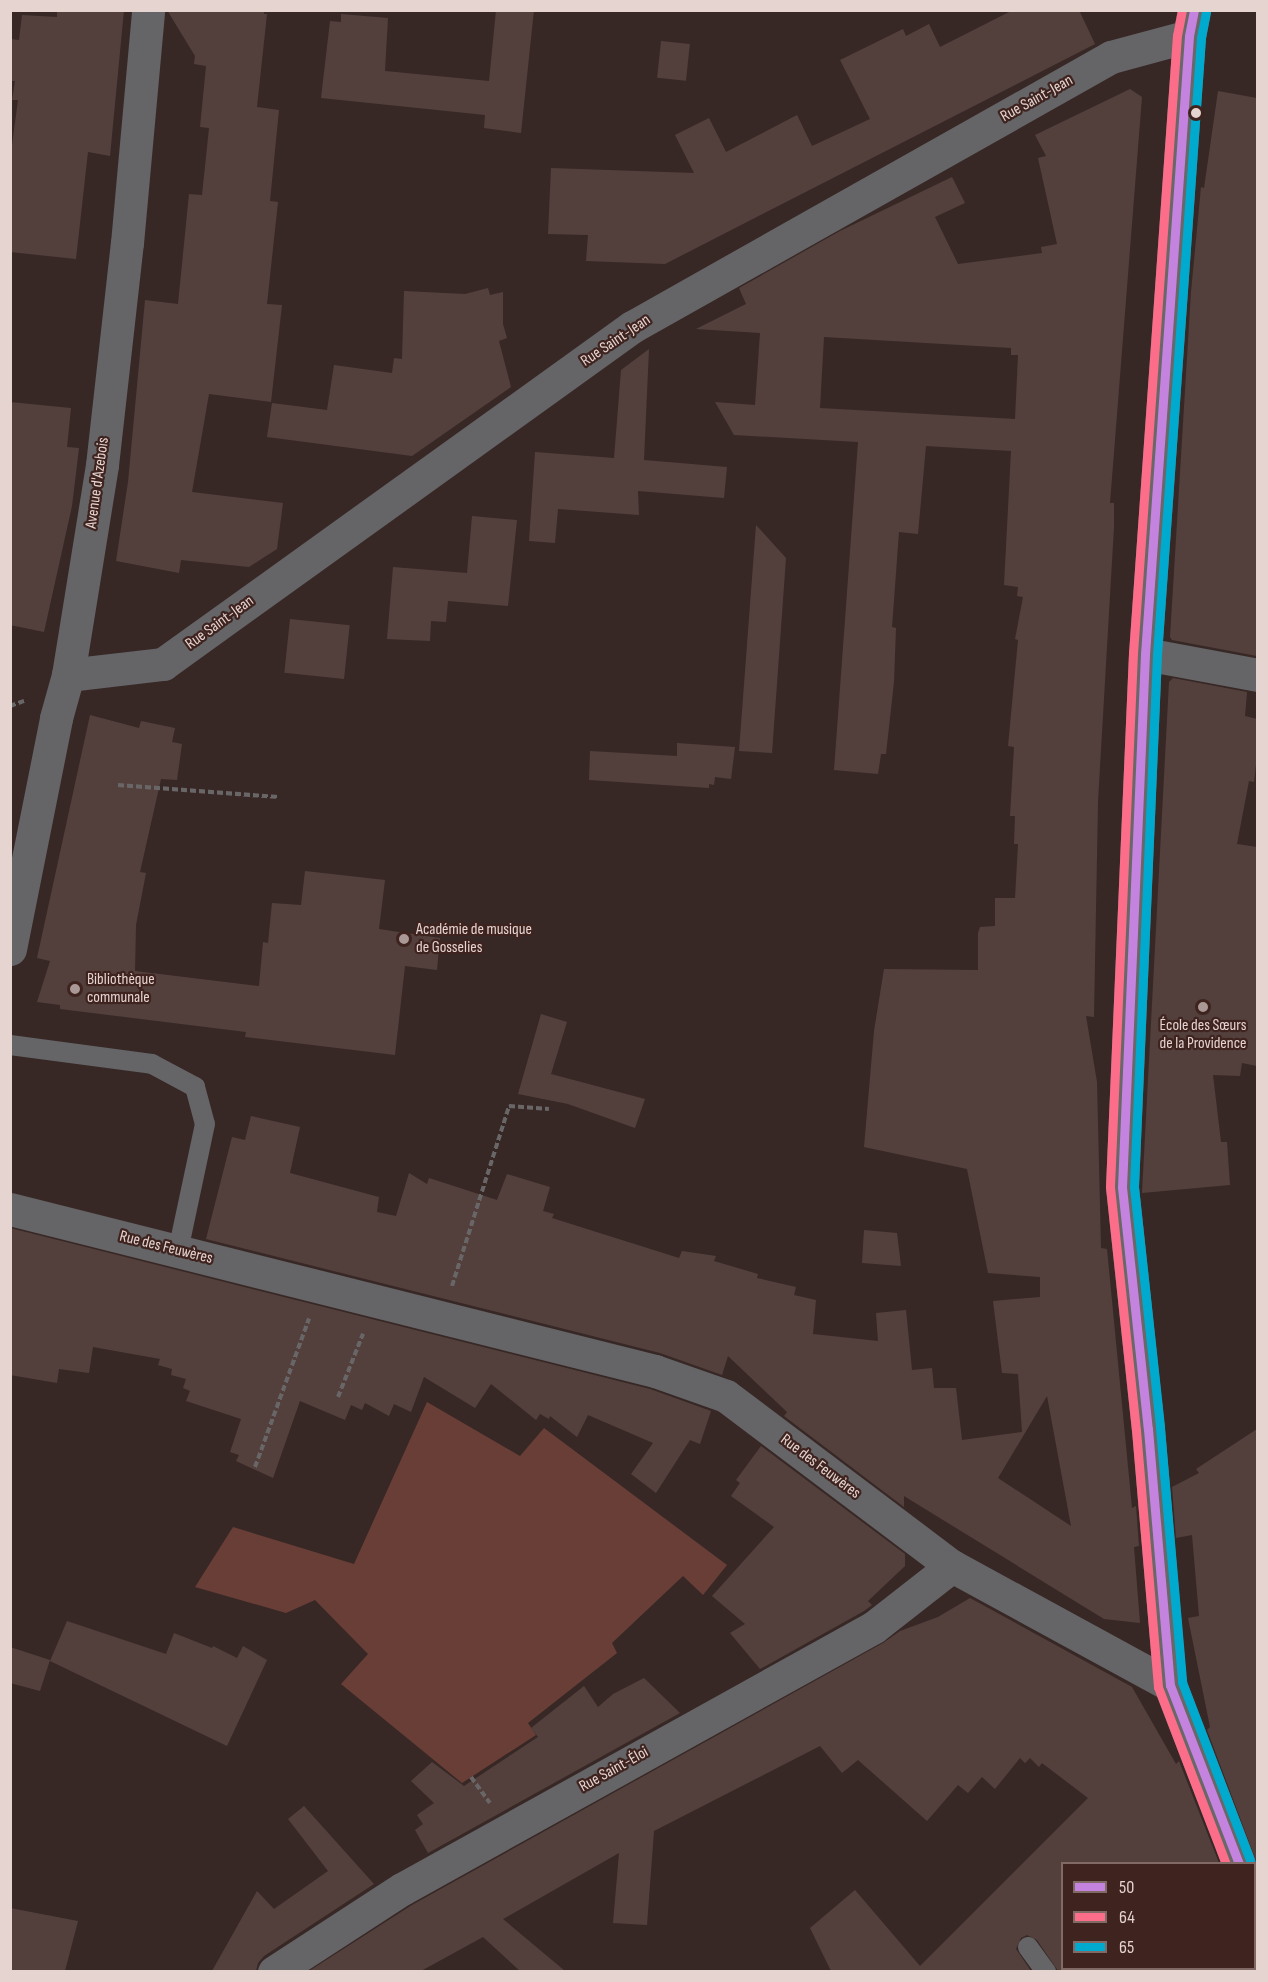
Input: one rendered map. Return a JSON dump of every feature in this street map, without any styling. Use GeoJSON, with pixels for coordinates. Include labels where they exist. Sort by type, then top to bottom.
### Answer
{"type":"FeatureCollection","features":[{"type":"Feature","properties":{"kind":"main road"},"geometry":{"type":"LineString","coordinates":[[1191,23],[1145,654],[1122,1187],[1147,1419],[1170,1685],[1239,1862]]}},
{"type":"Feature","properties":{"kind":"street","name":"Avenue d'Azebois"},"geometry":{"type":"LineString","coordinates":[[10,949],[56,718],[68,675],[102,465],[127,243],[148,10]]}},
{"type":"Feature","properties":{"kind":"street","name":"Rue Saint-Jean"},"geometry":{"type":"LineString","coordinates":[[68,675],[163,664],[632,327],[1111,57],[1191,23]]}},
{"type":"Feature","properties":{"kind":"street"},"geometry":{"type":"LineString","coordinates":[[1145,654],[1257,675]]}},
{"type":"Feature","properties":{"kind":"street","name":"Rue des Feuwères"},"geometry":{"type":"LineString","coordinates":[[10,1209],[655,1371],[726,1396],[952,1566],[1170,1685]]}},
{"type":"Feature","properties":{"kind":"street","name":"Rue Saint-Éloi"},"geometry":{"type":"LineString","coordinates":[[274,1971],[402,1889],[874,1627],[952,1566]]}},
{"type":"Feature","properties":{"kind":"lane"},"geometry":{"type":"LineString","coordinates":[[10,1045],[152,1064],[195,1087],[205,1124],[178,1251]]}},
{"type":"Feature","properties":{"kind":"lane"},"geometry":{"type":"LineString","coordinates":[[1028,1947],[1046,1971]]}},
{"type":"Feature","properties":{"kind":"path"},"geometry":{"type":"LineString","coordinates":[[118,785],[279,797]]}},
{"type":"Feature","properties":{"kind":"path"},"geometry":{"type":"LineString","coordinates":[[442,1317],[509,1106],[549,1109]]}},
{"type":"Feature","properties":{"kind":"path"},"geometry":{"type":"LineString","coordinates":[[255,1467],[321,1287]]}},
{"type":"Feature","properties":{"kind":"path"},"geometry":{"type":"LineString","coordinates":[[338,1397],[377,1301]]}},
{"type":"Feature","properties":{"kind":"shaded area"},"geometry":{"type":"Polygon","coordinates":[[[427,1402],[520,1456],[544,1428],[727,1565],[703,1595],[683,1576],[612,1643],[617,1653],[528,1723],[536,1735],[462,1783],[341,1684],[368,1654],[315,1600],[286,1613],[195,1587],[233,1527],[354,1564],[427,1402]]]}},
{"type":"Feature","properties":{"kind":"building"},"geometry":{"type":"Polygon","coordinates":[[[57,10],[124,10],[110,156],[88,152],[76,259],[10,252],[10,160],[18,100],[12,100],[15,81],[10,81],[10,39],[19,40],[22,15],[57,17],[57,10]]]}},
{"type":"Feature","properties":{"kind":"building"},"geometry":{"type":"Polygon","coordinates":[[[167,10],[264,10],[264,14],[267,14],[257,107],[279,110],[270,201],[278,202],[267,304],[282,305],[271,402],[209,394],[192,492],[283,503],[277,549],[249,567],[181,560],[179,573],[116,561],[128,482],[145,300],[178,304],[189,194],[202,195],[209,128],[200,127],[206,66],[194,64],[195,56],[167,10]]]}},
{"type":"Feature","properties":{"kind":"building"},"geometry":{"type":"Polygon","coordinates":[[[496,10],[534,10],[521,133],[484,128],[485,115],[321,98],[330,21],[341,22],[341,14],[388,18],[385,71],[489,81],[496,10]]]}},
{"type":"Feature","properties":{"kind":"building"},"geometry":{"type":"Polygon","coordinates":[[[1013,10],[1079,10],[1095,44],[665,264],[586,261],[588,235],[548,234],[551,168],[694,173],[675,135],[709,118],[726,152],[797,115],[812,146],[870,119],[840,60],[903,29],[906,36],[929,24],[940,47],[1013,10]]]}},
{"type":"Feature","properties":{"kind":"building"},"geometry":{"type":"Polygon","coordinates":[[[661,41],[690,44],[686,81],[657,78],[661,41]]]}},
{"type":"Feature","properties":{"kind":"building"},"geometry":{"type":"Polygon","coordinates":[[[1130,89],[1142,97],[1110,503],[1114,503],[1114,527],[1098,801],[1094,1017],[1086,1016],[1097,1082],[1101,1248],[1107,1249],[1132,1508],[1136,1506],[1139,1546],[1134,1547],[1140,1623],[1104,1619],[904,1496],[904,1507],[784,1416],[787,1412],[728,1356],[722,1375],[660,1353],[206,1239],[232,1137],[245,1140],[251,1116],[300,1127],[290,1173],[379,1197],[377,1212],[396,1216],[409,1173],[427,1184],[429,1178],[497,1200],[507,1174],[550,1187],[543,1211],[554,1214],[552,1218],[679,1258],[682,1251],[716,1256],[714,1261],[758,1274],[757,1278],[796,1287],[794,1295],[816,1300],[813,1334],[878,1341],[876,1313],[906,1310],[912,1370],[932,1368],[934,1388],[956,1388],[962,1440],[1022,1432],[1018,1374],[1002,1373],[993,1301],[1040,1297],[1040,1277],[988,1273],[967,1169],[864,1147],[874,1031],[884,969],[978,970],[980,927],[995,926],[995,898],[1015,898],[1018,844],[1014,844],[1015,816],[1010,816],[1014,747],[1008,746],[1018,640],[1015,639],[1023,597],[1017,596],[1018,587],[1004,585],[1011,451],[926,446],[918,534],[899,532],[892,627],[896,628],[894,682],[886,754],[881,754],[878,774],[834,770],[858,442],[734,435],[715,402],[755,405],[760,333],[696,329],[746,304],[739,288],[840,231],[952,177],[965,203],[935,217],[958,264],[1042,253],[1041,247],[1057,244],[1038,158],[1046,156],[1035,135],[1130,89]],[[824,337],[820,408],[1015,419],[1018,355],[1011,355],[1011,348],[824,337]],[[1047,1396],[998,1478],[1071,1526],[1047,1396]]]}},
{"type":"Feature","properties":{"kind":"building"},"geometry":{"type":"Polygon","coordinates":[[[1218,91],[1257,98],[1257,656],[1172,640],[1170,637],[1191,292],[1201,187],[1204,188],[1218,91]]]}},
{"type":"Feature","properties":{"kind":"building"},"geometry":{"type":"Polygon","coordinates":[[[488,288],[490,295],[503,292],[503,324],[507,338],[499,341],[511,387],[412,456],[267,437],[272,403],[327,410],[334,365],[392,373],[394,358],[402,359],[404,291],[465,294],[488,288]]]}},
{"type":"Feature","properties":{"kind":"building"},"geometry":{"type":"Polygon","coordinates":[[[649,349],[644,460],[727,467],[724,498],[638,491],[639,515],[558,509],[555,543],[529,541],[535,452],[614,458],[621,370],[649,349]]]}},
{"type":"Feature","properties":{"kind":"building"},"geometry":{"type":"Polygon","coordinates":[[[10,402],[71,408],[67,447],[79,448],[72,506],[44,632],[10,625],[10,402]]]}},
{"type":"Feature","properties":{"kind":"building"},"geometry":{"type":"Polygon","coordinates":[[[472,516],[517,520],[508,606],[448,601],[446,622],[431,621],[430,641],[387,639],[393,567],[467,573],[472,516]]]}},
{"type":"Feature","properties":{"kind":"building"},"geometry":{"type":"Polygon","coordinates":[[[756,525],[786,558],[772,753],[739,751],[756,525]]]}},
{"type":"Feature","properties":{"kind":"building"},"geometry":{"type":"Polygon","coordinates":[[[290,619],[350,625],[344,679],[284,673],[290,619]]]}},
{"type":"Feature","properties":{"kind":"building"},"geometry":{"type":"Polygon","coordinates":[[[1173,678],[1247,692],[1245,716],[1257,719],[1254,782],[1249,781],[1237,844],[1257,847],[1257,1066],[1242,1063],[1240,1076],[1213,1075],[1221,1142],[1227,1142],[1230,1185],[1142,1193],[1169,682],[1173,678]]]}},
{"type":"Feature","properties":{"kind":"building"},"geometry":{"type":"Polygon","coordinates":[[[90,715],[139,728],[141,721],[175,728],[172,742],[182,744],[177,780],[161,779],[140,872],[146,873],[136,925],[135,971],[259,986],[263,942],[268,943],[272,903],[301,905],[305,871],[385,880],[379,929],[440,938],[437,970],[405,966],[395,1055],[245,1037],[246,1032],[60,1009],[60,1005],[37,1002],[50,961],[37,958],[90,715]]]}},
{"type":"Feature","properties":{"kind":"building"},"geometry":{"type":"Polygon","coordinates":[[[677,743],[735,747],[731,779],[715,777],[714,785],[709,784],[709,788],[589,780],[590,751],[677,756],[677,743]]]}},
{"type":"Feature","properties":{"kind":"building"},"geometry":{"type":"Polygon","coordinates":[[[541,1014],[567,1022],[551,1074],[645,1099],[635,1128],[568,1104],[518,1094],[541,1014]]]}},
{"type":"Feature","properties":{"kind":"building"},"geometry":{"type":"Polygon","coordinates":[[[10,1228],[650,1389],[711,1411],[700,1444],[690,1440],[656,1493],[631,1474],[653,1443],[588,1415],[577,1437],[550,1416],[549,1419],[540,1414],[536,1420],[491,1384],[475,1408],[424,1377],[411,1412],[394,1404],[389,1416],[365,1403],[362,1410],[351,1405],[345,1420],[300,1401],[273,1478],[236,1461],[239,1455],[230,1452],[241,1419],[186,1401],[190,1391],[183,1388],[186,1379],[171,1375],[172,1369],[158,1365],[160,1359],[93,1347],[89,1373],[59,1369],[57,1383],[10,1375],[10,1228]]]}},
{"type":"Feature","properties":{"kind":"building"},"geometry":{"type":"Polygon","coordinates":[[[864,1230],[897,1233],[901,1266],[862,1263],[864,1230]]]}},
{"type":"Feature","properties":{"kind":"building"},"geometry":{"type":"Polygon","coordinates":[[[1257,1429],[1257,1863],[1207,1730],[1210,1727],[1188,1618],[1199,1616],[1192,1535],[1176,1538],[1172,1487],[1199,1473],[1196,1469],[1257,1429]]]}},
{"type":"Feature","properties":{"kind":"building"},"geometry":{"type":"Polygon","coordinates":[[[761,1446],[905,1554],[905,1566],[868,1601],[872,1605],[864,1611],[760,1669],[730,1633],[745,1624],[712,1596],[774,1527],[731,1496],[740,1483],[736,1480],[761,1446]]]}},
{"type":"Feature","properties":{"kind":"building"},"geometry":{"type":"Polygon","coordinates":[[[970,1598],[1132,1687],[1176,1764],[1179,1761],[1219,1862],[1061,1862],[1062,1971],[1058,1971],[1037,1940],[1027,1935],[1021,1938],[1016,1949],[1031,1971],[831,1971],[810,1928],[855,1890],[920,1966],[1088,1798],[1042,1763],[1039,1767],[1030,1758],[1025,1763],[1020,1758],[995,1789],[982,1777],[968,1793],[958,1785],[927,1821],[858,1760],[842,1773],[820,1746],[654,1831],[647,1925],[613,1923],[619,1853],[503,1919],[565,1971],[520,1971],[483,1937],[421,1971],[309,1971],[412,1905],[883,1643],[900,1631],[938,1617],[970,1598]]]}},
{"type":"Feature","properties":{"kind":"building"},"geometry":{"type":"Polygon","coordinates":[[[67,1621],[166,1654],[174,1633],[212,1648],[213,1646],[237,1658],[243,1646],[267,1660],[227,1746],[50,1661],[67,1621]]]}},
{"type":"Feature","properties":{"kind":"building"},"geometry":{"type":"Polygon","coordinates":[[[10,1647],[50,1660],[40,1691],[10,1683],[10,1647]]]}},
{"type":"Feature","properties":{"kind":"building"},"geometry":{"type":"Polygon","coordinates":[[[644,1678],[680,1713],[428,1853],[415,1830],[423,1824],[417,1815],[434,1803],[411,1781],[432,1762],[464,1786],[538,1737],[531,1728],[584,1686],[598,1707],[613,1694],[644,1678]]]}},
{"type":"Feature","properties":{"kind":"building"},"geometry":{"type":"Polygon","coordinates":[[[304,1806],[374,1884],[264,1956],[258,1963],[256,1971],[212,1971],[257,1891],[274,1909],[328,1871],[288,1819],[304,1806]]]}},
{"type":"Feature","properties":{"kind":"building"},"geometry":{"type":"Polygon","coordinates":[[[10,1908],[78,1921],[65,1971],[10,1971],[10,1908]]]}},
{"type":"Feature","properties":{"kind":"transit line","name":"64"},"geometry":{"type":"LineString","coordinates":[[1182,10],[1177,35],[1133,653],[1110,1187],[1136,1430],[1158,1687],[1225,1862]]}},
{"type":"Feature","properties":{"kind":"transit line","name":"50"},"geometry":{"type":"LineString","coordinates":[[1194,10],[1189,36],[1145,654],[1122,1187],[1148,1429],[1170,1685],[1238,1862]]}},
{"type":"Feature","properties":{"kind":"transit line","name":"65"},"geometry":{"type":"LineString","coordinates":[[1206,12],[1201,38],[1157,655],[1134,1187],[1160,1428],[1182,1682],[1250,1860]]}},
{"type":"Feature","properties":{"kind":"place","name":"Académie de musique de Gosselies"},"geometry":{"type":"Point","coordinates":[404,939]}},
{"type":"Feature","properties":{"kind":"place","name":"Bibliothèque communale"},"geometry":{"type":"Point","coordinates":[75,989]}},
{"type":"Feature","properties":{"kind":"place","name":"École des Sœurs de la Providence"},"geometry":{"type":"Point","coordinates":[1203,1007]}}]}
